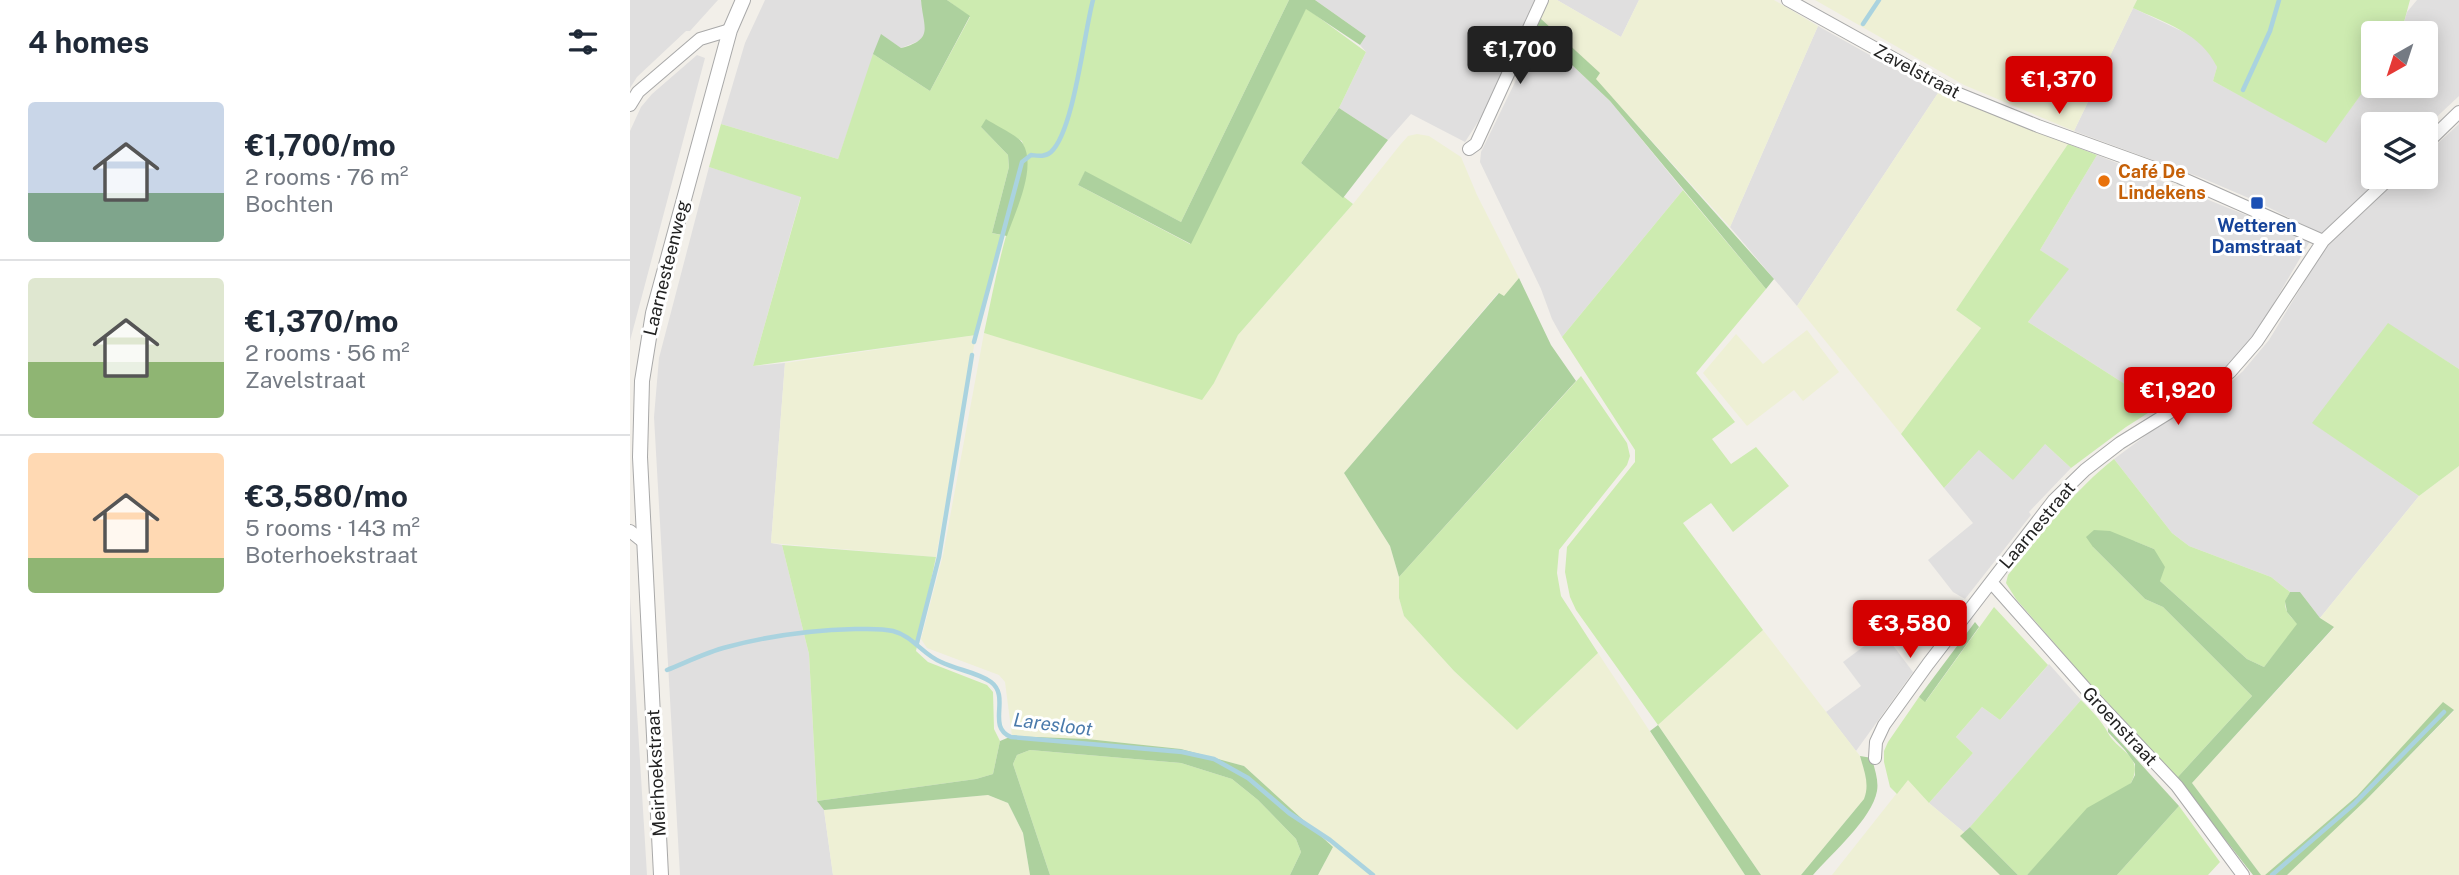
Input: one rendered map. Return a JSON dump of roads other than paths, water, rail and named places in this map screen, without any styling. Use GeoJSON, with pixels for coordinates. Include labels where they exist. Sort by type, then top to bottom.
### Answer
{"type":"FeatureCollection","features":[{"type":"Feature","properties":{"kind":"street","name":"Laarnesteenweg"},"geometry":{"type":"LineString","coordinates":[[651,670],[640,457],[640,397],[645,355],[654,307],[730,30],[743,0]]}},
{"type":"Feature","properties":{"kind":"street"},"geometry":{"type":"LineString","coordinates":[[1469,149],[1476,144],[1542,0]]}},
{"type":"Feature","properties":{"kind":"street","name":"Zavelstraat"},"geometry":{"type":"LineString","coordinates":[[1788,0],[1954,92],[2038,126],[2179,177],[2323,241]]}},
{"type":"Feature","properties":{"kind":"street"},"geometry":{"type":"LineString","coordinates":[[630,105],[638,92],[701,39],[730,30]]}},
{"type":"Feature","properties":{"kind":"street"},"geometry":{"type":"LineString","coordinates":[[2438,132],[2459,112]]}},
{"type":"Feature","properties":{"kind":"street","name":"Laarnestraat"},"geometry":{"type":"LineString","coordinates":[[1875,758],[1876,742],[1884,725],[2034,523],[2084,470],[2120,443],[2218,381],[2243,358],[2323,241],[2378,189]]}},
{"type":"Feature","properties":{"kind":"street"},"geometry":{"type":"LineString","coordinates":[[630,531],[645,543]]}},
{"type":"Feature","properties":{"kind":"street","name":"Groenstraat"},"geometry":{"type":"LineString","coordinates":[[1991,582],[2176,786],[2243,875]]}},
{"type":"Feature","properties":{"kind":"street","name":"Meirhoekstraat"},"geometry":{"type":"LineString","coordinates":[[651,670],[661,875]]}},
{"type":"Feature","properties":{"kind":"waterway"},"geometry":{"type":"LineString","coordinates":[[974,342],[1022,162],[1031,155],[1039,156],[1051,152],[1066,124],[1093,0]]}},
{"type":"Feature","properties":{"kind":"waterway"},"geometry":{"type":"LineString","coordinates":[[1863,24],[1879,0]]}},
{"type":"Feature","properties":{"kind":"waterway"},"geometry":{"type":"LineString","coordinates":[[2243,90],[2270,31],[2279,0]]}},
{"type":"Feature","properties":{"kind":"waterway"},"geometry":{"type":"LineString","coordinates":[[917,643],[939,557],[972,355]]}},
{"type":"Feature","properties":{"kind":"waterway","name":"Laresloot"},"geometry":{"type":"LineString","coordinates":[[667,670],[720,649],[774,637],[839,630],[884,629],[900,633],[934,659],[991,682],[997,688],[999,696],[1000,726],[1011,737],[1182,752],[1214,759],[1248,778],[1289,813],[1330,840],[1373,875]]}},
{"type":"Feature","properties":{"kind":"waterway"},"geometry":{"type":"LineString","coordinates":[[2272,875],[2354,804],[2444,712]]}},
{"type":"Feature","properties":{"kind":"place","name":"Café De Lindekens"},"geometry":{"type":"Point","coordinates":[2104,181]}},
{"type":"Feature","properties":{"kind":"place","name":"Wetteren Damstraat"},"geometry":{"type":"Point","coordinates":[2257,203]}}]}
